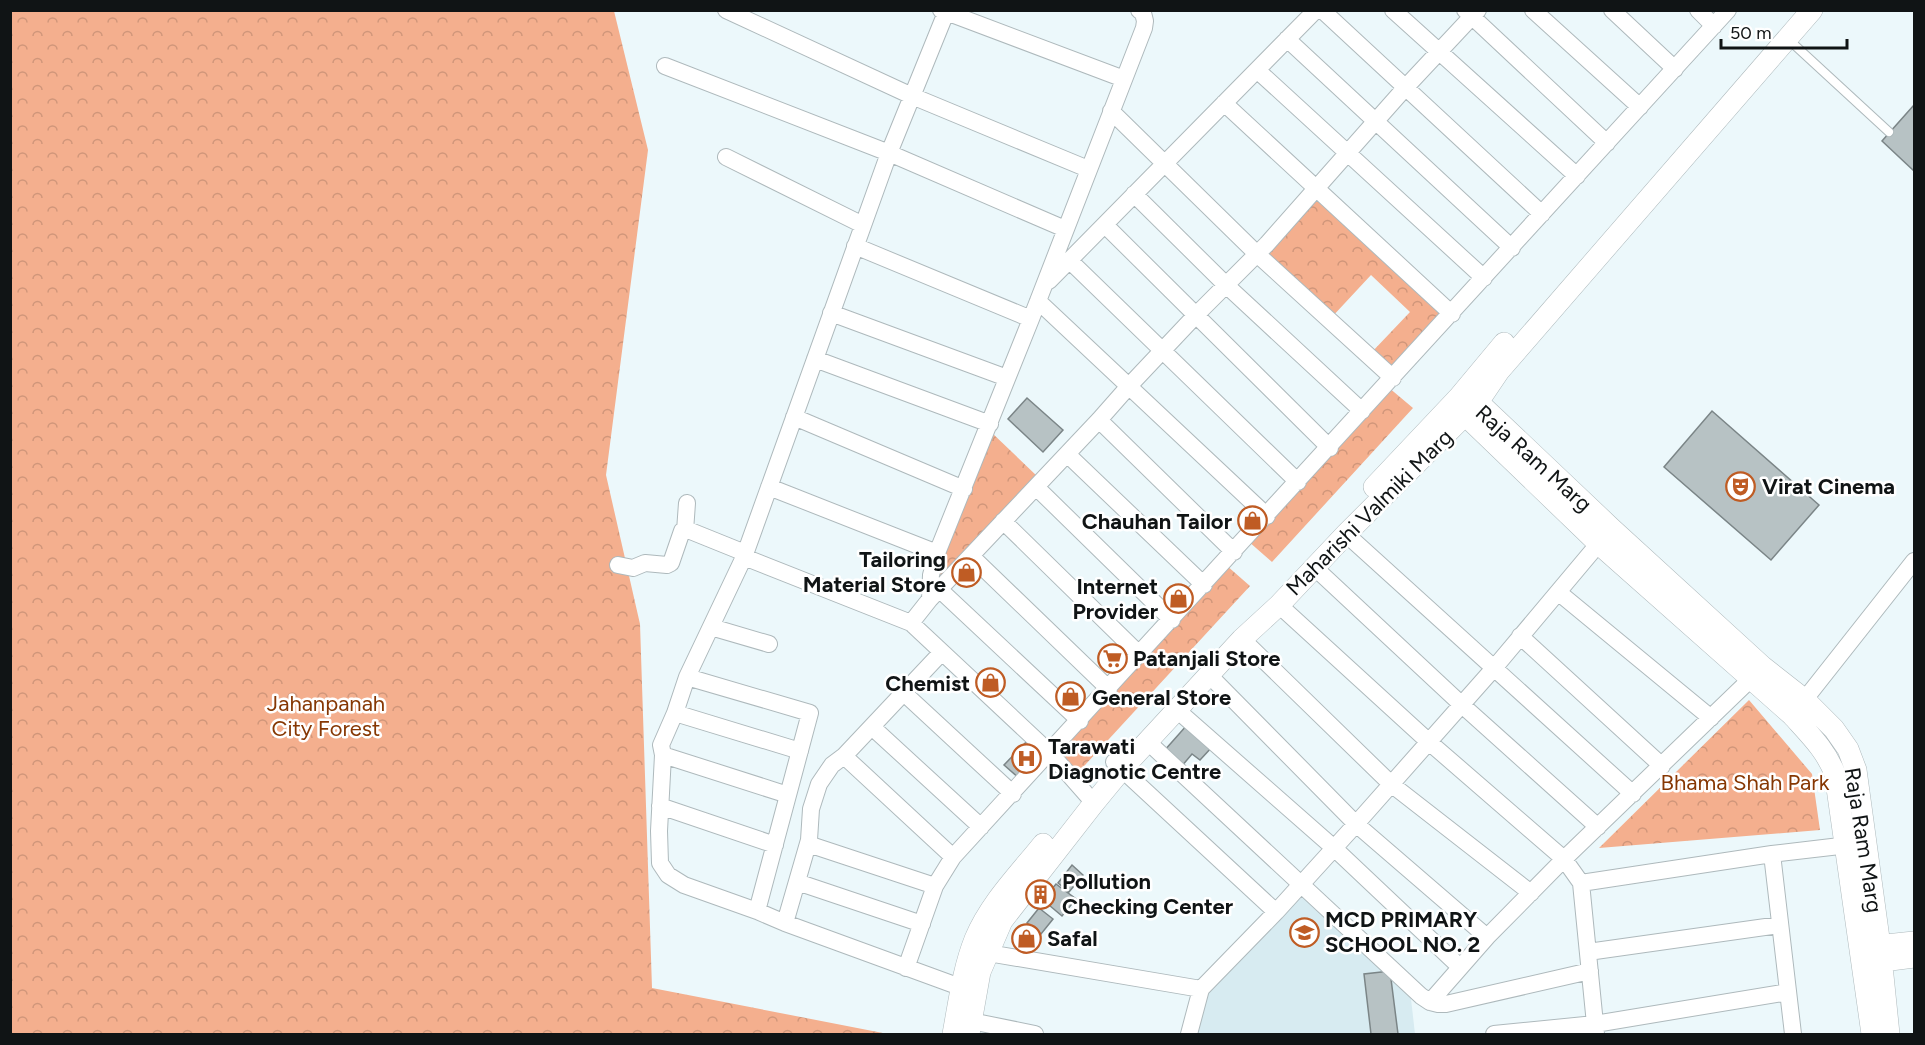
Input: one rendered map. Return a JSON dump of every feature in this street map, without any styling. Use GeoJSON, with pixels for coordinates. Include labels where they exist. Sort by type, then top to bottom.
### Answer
{"type":"FeatureCollection","features":[{"type":"Feature","properties":{"kind":"street"},"geometry":{"type":"LineString","coordinates":[[726,10],[912,96],[1089,169]]}},
{"type":"Feature","properties":{"kind":"street"},"geometry":{"type":"LineString","coordinates":[[1080,721],[934,594],[931,575],[937,553],[990,424],[1144,28],[1143,13],[1139,10]]}},
{"type":"Feature","properties":{"kind":"street"},"geometry":{"type":"LineString","coordinates":[[1041,293],[1069,260],[1316,10]]}},
{"type":"Feature","properties":{"kind":"street"},"geometry":{"type":"LineString","coordinates":[[1322,10],[1542,214]]}},
{"type":"Feature","properties":{"kind":"street"},"geometry":{"type":"LineString","coordinates":[[1393,10],[1577,176]]}},
{"type":"Feature","properties":{"kind":"street"},"geometry":{"type":"LineString","coordinates":[[1533,10],[1640,107]]}},
{"type":"Feature","properties":{"kind":"street"},"geometry":{"type":"LineString","coordinates":[[1612,10],[1675,69]]}},
{"type":"Feature","properties":{"kind":"street"},"geometry":{"type":"LineString","coordinates":[[1698,10],[1714,26]]}},
{"type":"Feature","properties":{"kind":"street"},"geometry":{"type":"LineString","coordinates":[[906,968],[935,886],[954,857],[1728,10]]}},
{"type":"Feature","properties":{"kind":"street","name":"Maharishi Valmiki Marg"},"geometry":{"type":"LineString","coordinates":[[953,1035],[969,990],[980,972],[981,950],[1090,797],[1118,765],[1467,405],[1705,111],[1794,10]]}},
{"type":"Feature","properties":{"kind":"street","name":"Maharishi Valmiki Marg"},"geometry":{"type":"LineString","coordinates":[[1118,765],[1148,742],[1242,639],[1279,604],[1499,371],[1812,10]]}},
{"type":"Feature","properties":{"kind":"street"},"geometry":{"type":"LineString","coordinates":[[969,990],[684,885],[668,875],[660,863],[663,755],[661,745],[687,677],[744,555],[889,153],[945,11],[1124,79]]}},
{"type":"Feature","properties":{"kind":"street"},"geometry":{"type":"LineString","coordinates":[[911,622],[934,594],[1100,420],[1161,351],[1257,254],[1472,13],[1607,143]]}},
{"type":"Feature","properties":{"kind":"street"},"geometry":{"type":"LineString","coordinates":[[1287,39],[1512,248]]}},
{"type":"Feature","properties":{"kind":"street"},"geometry":{"type":"LineString","coordinates":[[665,66],[889,153],[1065,229]]}},
{"type":"Feature","properties":{"kind":"street"},"geometry":{"type":"LineString","coordinates":[[1257,70],[1484,278]]}},
{"type":"Feature","properties":{"kind":"street"},"geometry":{"type":"LineString","coordinates":[[1224,103],[1452,314]]}},
{"type":"Feature","properties":{"kind":"street"},"geometry":{"type":"LineString","coordinates":[[1111,111],[1257,254],[1393,378]]}},
{"type":"Feature","properties":{"kind":"street"},"geometry":{"type":"LineString","coordinates":[[726,157],[863,225]]}},
{"type":"Feature","properties":{"kind":"street"},"geometry":{"type":"LineString","coordinates":[[1134,194],[1226,285],[1362,411]]}},
{"type":"Feature","properties":{"kind":"street"},"geometry":{"type":"LineString","coordinates":[[1105,225],[1330,448]]}},
{"type":"Feature","properties":{"kind":"street"},"geometry":{"type":"LineString","coordinates":[[855,246],[1031,319]]}},
{"type":"Feature","properties":{"kind":"street"},"geometry":{"type":"LineString","coordinates":[[1069,260],[1298,482]]}},
{"type":"Feature","properties":{"kind":"street"},"geometry":{"type":"LineString","coordinates":[[1041,293],[1129,386],[1267,516]]}},
{"type":"Feature","properties":{"kind":"street"},"geometry":{"type":"LineString","coordinates":[[831,313],[1007,378]]}},
{"type":"Feature","properties":{"kind":"street"},"geometry":{"type":"LineString","coordinates":[[815,359],[990,424]]}},
{"type":"Feature","properties":{"kind":"street","name":"Raja Ram Marg"},"geometry":{"type":"LineString","coordinates":[[1467,405],[1605,537],[1757,674],[1798,707],[1834,729],[1848,749],[1856,770],[1856,844],[1871,955],[1890,1035]]}},
{"type":"Feature","properties":{"kind":"street"},"geometry":{"type":"LineString","coordinates":[[794,417],[964,489]]}},
{"type":"Feature","properties":{"kind":"street"},"geometry":{"type":"LineString","coordinates":[[1100,420],[1234,552]]}},
{"type":"Feature","properties":{"kind":"street"},"geometry":{"type":"LineString","coordinates":[[1067,454],[1204,585]]}},
{"type":"Feature","properties":{"kind":"street"},"geometry":{"type":"LineString","coordinates":[[1036,487],[1172,620]]}},
{"type":"Feature","properties":{"kind":"street"},"geometry":{"type":"LineString","coordinates":[[769,488],[937,553]]}},
{"type":"Feature","properties":{"kind":"street"},"geometry":{"type":"LineString","coordinates":[[685,531],[687,503]]}},
{"type":"Feature","properties":{"kind":"street"},"geometry":{"type":"LineString","coordinates":[[1003,521],[1140,655]]}},
{"type":"Feature","properties":{"kind":"street"},"geometry":{"type":"LineString","coordinates":[[618,565],[633,568],[645,563],[668,565],[671,563],[682,531],[688,530],[911,622],[1050,753],[1090,797]]}},
{"type":"Feature","properties":{"kind":"street"},"geometry":{"type":"LineString","coordinates":[[1346,534],[1633,794]]}},
{"type":"Feature","properties":{"kind":"street"},"geometry":{"type":"LineString","coordinates":[[1189,1035],[1202,989],[1356,824],[1495,667],[1605,537]]}},
{"type":"Feature","properties":{"kind":"street"},"geometry":{"type":"LineString","coordinates":[[971,556],[1109,689]]}},
{"type":"Feature","properties":{"kind":"street"},"geometry":{"type":"LineString","coordinates":[[1798,707],[1912,563]]}},
{"type":"Feature","properties":{"kind":"street"},"geometry":{"type":"LineString","coordinates":[[1314,567],[1462,705],[1598,827]]}},
{"type":"Feature","properties":{"kind":"street"},"geometry":{"type":"LineString","coordinates":[[1558,592],[1711,718]]}},
{"type":"Feature","properties":{"kind":"street"},"geometry":{"type":"LineString","coordinates":[[1279,604],[1429,742],[1564,859],[1581,883],[1595,1029]]}},
{"type":"Feature","properties":{"kind":"street"},"geometry":{"type":"LineString","coordinates":[[711,627],[769,644]]}},
{"type":"Feature","properties":{"kind":"street"},"geometry":{"type":"LineString","coordinates":[[1520,636],[1662,766]]}},
{"type":"Feature","properties":{"kind":"street"},"geometry":{"type":"LineString","coordinates":[[1242,639],[1391,784],[1531,893]]}},
{"type":"Feature","properties":{"kind":"street"},"geometry":{"type":"LineString","coordinates":[[785,923],[808,844],[811,809],[819,784],[832,765],[844,756],[942,652]]}},
{"type":"Feature","properties":{"kind":"street"},"geometry":{"type":"LineString","coordinates":[[1430,1002],[1487,937],[1564,859],[1757,674]]}},
{"type":"Feature","properties":{"kind":"street"},"geometry":{"type":"LineString","coordinates":[[1209,675],[1356,824],[1487,937]]}},
{"type":"Feature","properties":{"kind":"street"},"geometry":{"type":"LineString","coordinates":[[687,677],[810,713],[757,910]]}},
{"type":"Feature","properties":{"kind":"street"},"geometry":{"type":"LineString","coordinates":[[904,694],[1013,794]]}},
{"type":"Feature","properties":{"kind":"street"},"geometry":{"type":"LineString","coordinates":[[1177,710],[1334,848],[1460,968]]}},
{"type":"Feature","properties":{"kind":"street"},"geometry":{"type":"LineString","coordinates":[[675,712],[800,751]]}},
{"type":"Feature","properties":{"kind":"street"},"geometry":{"type":"LineString","coordinates":[[872,727],[981,827]]}},
{"type":"Feature","properties":{"kind":"street"},"geometry":{"type":"LineString","coordinates":[[1148,742],[1430,1002],[1446,1004],[1590,971]]}},
{"type":"Feature","properties":{"kind":"street"},"geometry":{"type":"LineString","coordinates":[[663,755],[788,795]]}},
{"type":"Feature","properties":{"kind":"street"},"geometry":{"type":"LineString","coordinates":[[844,756],[954,857]]}},
{"type":"Feature","properties":{"kind":"street"},"geometry":{"type":"LineString","coordinates":[[1118,765],[1276,912]]}},
{"type":"Feature","properties":{"kind":"street"},"geometry":{"type":"LineString","coordinates":[[660,806],[775,845]]}},
{"type":"Feature","properties":{"kind":"street"},"geometry":{"type":"LineString","coordinates":[[808,844],[935,886]]}},
{"type":"Feature","properties":{"kind":"street"},"geometry":{"type":"LineString","coordinates":[[1581,883],[1772,854],[1856,844]]}},
{"type":"Feature","properties":{"kind":"street"},"geometry":{"type":"LineString","coordinates":[[1772,854],[1793,1035]]}},
{"type":"Feature","properties":{"kind":"street"},"geometry":{"type":"LineString","coordinates":[[797,882],[922,924]]}},
{"type":"Feature","properties":{"kind":"street"},"geometry":{"type":"LineString","coordinates":[[1588,952],[1780,925]]}},
{"type":"Feature","properties":{"kind":"street"},"geometry":{"type":"LineString","coordinates":[[1871,955],[1914,942]]}},
{"type":"Feature","properties":{"kind":"street"},"geometry":{"type":"LineString","coordinates":[[981,950],[1202,989]]}},
{"type":"Feature","properties":{"kind":"street"},"geometry":{"type":"LineString","coordinates":[[1871,955],[1914,957]]}},
{"type":"Feature","properties":{"kind":"street","name":"Raja Ram Marg"},"geometry":{"type":"LineString","coordinates":[[1871,955],[1872,1035]]}},
{"type":"Feature","properties":{"kind":"street","name":"Maharishi Valmiki Marg"},"geometry":{"type":"LineString","coordinates":[[969,990],[970,1028]]}},
{"type":"Feature","properties":{"kind":"street"},"geometry":{"type":"LineString","coordinates":[[1494,1035],[1595,1029],[1788,992]]}},
{"type":"Feature","properties":{"kind":"street"},"geometry":{"type":"LineString","coordinates":[[970,1028],[1035,1035]]}},
{"type":"Feature","properties":{"kind":"lane"},"geometry":{"type":"LineString","coordinates":[[1788,38],[1889,132]]}},
{"type":"Feature","properties":{"kind":"shaded area","name":"MCD PRIMARY SCHOOL NO. 2"},"geometry":{"type":"Polygon","coordinates":[[[1302,890],[1410,990],[1415,1034],[1194,1034],[1206,989],[1302,890]]]}},
{"type":"Feature","properties":{"kind":"green space","name":"Jahanpanah City Forest"},"geometry":{"type":"Polygon","coordinates":[[[10,11],[614,11],[648,150],[606,475],[640,624],[652,988],[888,1034],[11,1034],[10,11]]]}},
{"type":"Feature","properties":{"kind":"green space"},"geometry":{"type":"Polygon","coordinates":[[[1316,192],[1446,314],[1393,373],[1371,353],[1410,312],[1371,275],[1331,318],[1261,254],[1316,192]]]}},
{"type":"Feature","properties":{"kind":"green space"},"geometry":{"type":"Polygon","coordinates":[[[1388,387],[1413,408],[1272,562],[1248,541],[1388,387]]]}},
{"type":"Feature","properties":{"kind":"green space"},"geometry":{"type":"Polygon","coordinates":[[[991,432],[1038,477],[934,589],[935,576],[991,432]]]}},
{"type":"Feature","properties":{"kind":"green space"},"geometry":{"type":"Polygon","coordinates":[[[1226,565],[1250,586],[1074,777],[1053,753],[1226,565]]]}},
{"type":"Feature","properties":{"kind":"green space","name":"Bhama Shah Park"},"geometry":{"type":"Polygon","coordinates":[[[1749,700],[1812,774],[1820,830],[1599,848],[1749,700]]]}},
{"type":"Feature","properties":{"kind":"building"},"geometry":{"type":"Polygon","coordinates":[[[1914,105],[1914,171],[1882,141],[1914,105]]]}},
{"type":"Feature","properties":{"kind":"building"},"geometry":{"type":"Polygon","coordinates":[[[1027,398],[1063,430],[1043,452],[1008,419],[1027,398]]]}},
{"type":"Feature","properties":{"kind":"building","name":"Virat Cinema"},"geometry":{"type":"Polygon","coordinates":[[[1712,411],[1819,505],[1771,560],[1664,467],[1712,411]]]}},
{"type":"Feature","properties":{"kind":"building"},"geometry":{"type":"Polygon","coordinates":[[[1187,725],[1212,747],[1200,760],[1192,754],[1181,767],[1164,751],[1187,725]]]}},
{"type":"Feature","properties":{"kind":"building"},"geometry":{"type":"Polygon","coordinates":[[[1029,739],[1044,753],[1020,779],[1004,765],[1029,739]]]}},
{"type":"Feature","properties":{"kind":"building"},"geometry":{"type":"Polygon","coordinates":[[[1072,865],[1083,875],[1069,892],[1058,883],[1072,865]]]}},
{"type":"Feature","properties":{"kind":"building"},"geometry":{"type":"Polygon","coordinates":[[[1056,884],[1076,899],[1062,916],[1043,900],[1056,884]]]}},
{"type":"Feature","properties":{"kind":"building"},"geometry":{"type":"Polygon","coordinates":[[[1039,908],[1053,919],[1041,934],[1027,923],[1039,908]]]}},
{"type":"Feature","properties":{"kind":"building","name":"Safal"},"geometry":{"type":"Polygon","coordinates":[[[1024,927],[1037,938],[1027,949],[1015,939],[1024,927]]]}},
{"type":"Feature","properties":{"kind":"building"},"geometry":{"type":"Polygon","coordinates":[[[1390,971],[1398,1034],[1371,1034],[1364,974],[1390,971]]]}},
{"type":"Feature","properties":{"kind":"place","name":"Virat Cinema"},"geometry":{"type":"Point","coordinates":[1741,486]}},
{"type":"Feature","properties":{"kind":"place","name":"Chauhan Tailor"},"geometry":{"type":"Point","coordinates":[1253,521]}},
{"type":"Feature","properties":{"kind":"place","name":"Tailoring Material Store"},"geometry":{"type":"Point","coordinates":[967,572]}},
{"type":"Feature","properties":{"kind":"place","name":"Internet Provider"},"geometry":{"type":"Point","coordinates":[1179,599]}},
{"type":"Feature","properties":{"kind":"place","name":"Patanjali Store"},"geometry":{"type":"Point","coordinates":[1112,658]}},
{"type":"Feature","properties":{"kind":"place","name":"Chemist"},"geometry":{"type":"Point","coordinates":[991,683]}},
{"type":"Feature","properties":{"kind":"place","name":"General Store"},"geometry":{"type":"Point","coordinates":[1071,697]}},
{"type":"Feature","properties":{"kind":"place","name":"Tarawati Diagnotic Centre"},"geometry":{"type":"Point","coordinates":[1027,759]}},
{"type":"Feature","properties":{"kind":"place","name":"Pollution Checking Center"},"geometry":{"type":"Point","coordinates":[1041,894]}},
{"type":"Feature","properties":{"kind":"place","name":"MCD PRIMARY SCHOOL NO. 2"},"geometry":{"type":"Point","coordinates":[1304,932]}},
{"type":"Feature","properties":{"kind":"place","name":"Safal"},"geometry":{"type":"Point","coordinates":[1026,938]}}]}
